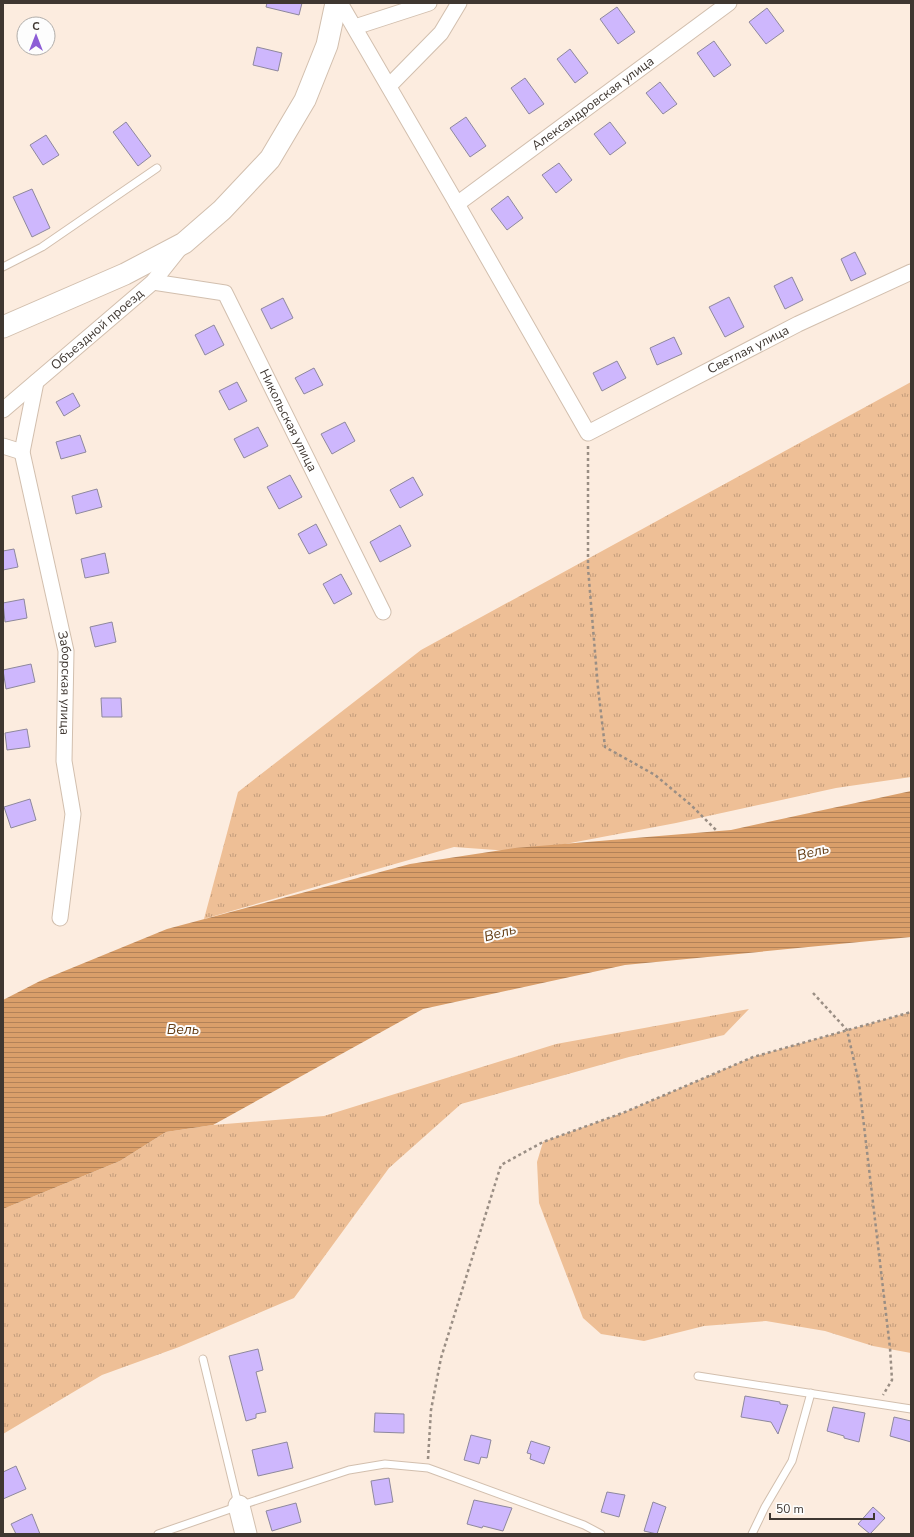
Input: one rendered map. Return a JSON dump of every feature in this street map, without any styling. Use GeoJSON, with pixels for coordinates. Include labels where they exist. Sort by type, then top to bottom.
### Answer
{"type":"FeatureCollection","features":[{"type":"Feature","properties":{"kind":"main road"},"geometry":{"type":"LineString","coordinates":[[4,324],[125,274],[184,243],[222,210],[270,159],[305,100],[327,45],[336,3]]}},
{"type":"Feature","properties":{"kind":"main road"},"geometry":{"type":"LineString","coordinates":[[239,1506],[246,1534]]}},
{"type":"Feature","properties":{"kind":"street"},"geometry":{"type":"LineString","coordinates":[[340,3],[588,433]]}},
{"type":"Feature","properties":{"kind":"street"},"geometry":{"type":"LineString","coordinates":[[355,28],[429,3]]}},
{"type":"Feature","properties":{"kind":"street"},"geometry":{"type":"LineString","coordinates":[[389,86],[441,33],[459,3]]}},
{"type":"Feature","properties":{"kind":"street","name":"Александровская улица"},"geometry":{"type":"LineString","coordinates":[[457,204],[729,3]]}},
{"type":"Feature","properties":{"kind":"street","name":"Объездной проезд"},"geometry":{"type":"LineString","coordinates":[[3,410],[153,282],[184,243]]}},
{"type":"Feature","properties":{"kind":"street","name":"Светлая улица"},"geometry":{"type":"LineString","coordinates":[[588,433],[798,324],[911,272]]}},
{"type":"Feature","properties":{"kind":"street","name":"Никольская улица"},"geometry":{"type":"LineString","coordinates":[[153,282],[225,293],[384,612]]}},
{"type":"Feature","properties":{"kind":"street"},"geometry":{"type":"LineString","coordinates":[[3,446],[22,452],[36,382]]}},
{"type":"Feature","properties":{"kind":"street","name":"Заборская улица"},"geometry":{"type":"LineString","coordinates":[[22,452],[66,651],[64,761],[73,814],[60,918]]}},
{"type":"Feature","properties":{"kind":"lane"},"geometry":{"type":"LineString","coordinates":[[3,267],[42,247],[157,168]]}},
{"type":"Feature","properties":{"kind":"lane"},"geometry":{"type":"LineString","coordinates":[[203,1359],[239,1506]]}},
{"type":"Feature","properties":{"kind":"lane"},"geometry":{"type":"LineString","coordinates":[[698,1376],[911,1409]]}},
{"type":"Feature","properties":{"kind":"lane"},"geometry":{"type":"LineString","coordinates":[[752,1534],[765,1507],[792,1461],[810,1393]]}},
{"type":"Feature","properties":{"kind":"lane"},"geometry":{"type":"LineString","coordinates":[[158,1534],[349,1470],[385,1464],[428,1468],[584,1525],[601,1534]]}},
{"type":"Feature","properties":{"kind":"path"},"geometry":{"type":"LineString","coordinates":[[588,433],[588,568],[598,688],[605,747],[655,775],[691,805],[716,830]]}},
{"type":"Feature","properties":{"kind":"path"},"geometry":{"type":"LineString","coordinates":[[813,992],[848,1030],[859,1083],[890,1348],[892,1380],[878,1404]]}},
{"type":"Feature","properties":{"kind":"path"},"geometry":{"type":"LineString","coordinates":[[428,1468],[431,1410],[441,1358],[501,1165],[543,1142],[625,1112],[754,1057],[911,1012]]}},
{"type":"Feature","properties":{"kind":"green space"},"geometry":{"type":"Polygon","coordinates":[[[911,382],[911,777],[836,788],[676,823],[523,852],[454,847],[204,919],[238,792],[421,650],[911,382]]]}},
{"type":"Feature","properties":{"kind":"green space"},"geometry":{"type":"Polygon","coordinates":[[[749,1009],[724,1035],[629,1057],[461,1104],[389,1168],[294,1298],[179,1347],[102,1375],[3,1434],[3,1209],[120,1161],[166,1132],[213,1125],[324,1116],[556,1044],[749,1009]]]}},
{"type":"Feature","properties":{"kind":"green space"},"geometry":{"type":"Polygon","coordinates":[[[911,1012],[911,1353],[873,1346],[825,1331],[766,1321],[704,1326],[644,1341],[601,1334],[583,1318],[539,1203],[537,1162],[543,1142],[625,1112],[753,1057],[911,1012]]]}},
{"type":"Feature","properties":{"kind":"water","name":"Вель"},"geometry":{"type":"Polygon","coordinates":[[[911,791],[911,937],[625,965],[423,1009],[213,1125],[166,1132],[120,1161],[3,1209],[3,1000],[40,981],[167,929],[410,864],[515,848],[731,830],[911,791]]]}},
{"type":"Feature","properties":{"kind":"building"},"geometry":{"type":"Polygon","coordinates":[[[267,3],[302,3],[299,15],[266,7],[267,3]]]}},
{"type":"Feature","properties":{"kind":"building"},"geometry":{"type":"Polygon","coordinates":[[[617,7],[635,32],[618,44],[600,19],[617,7]]]}},
{"type":"Feature","properties":{"kind":"building"},"geometry":{"type":"Polygon","coordinates":[[[767,8],[784,31],[766,44],[749,22],[767,8]]]}},
{"type":"Feature","properties":{"kind":"building"},"geometry":{"type":"Polygon","coordinates":[[[714,41],[731,65],[714,77],[697,53],[714,41]]]}},
{"type":"Feature","properties":{"kind":"building"},"geometry":{"type":"Polygon","coordinates":[[[257,47],[282,53],[278,71],[253,65],[257,47]]]}},
{"type":"Feature","properties":{"kind":"building"},"geometry":{"type":"Polygon","coordinates":[[[570,49],[588,73],[575,83],[557,59],[570,49]]]}},
{"type":"Feature","properties":{"kind":"building"},"geometry":{"type":"Polygon","coordinates":[[[525,78],[544,104],[529,114],[511,88],[525,78]]]}},
{"type":"Feature","properties":{"kind":"building"},"geometry":{"type":"Polygon","coordinates":[[[660,82],[677,104],[663,114],[646,93],[660,82]]]}},
{"type":"Feature","properties":{"kind":"building"},"geometry":{"type":"Polygon","coordinates":[[[466,117],[486,146],[470,157],[450,128],[466,117]]]}},
{"type":"Feature","properties":{"kind":"building"},"geometry":{"type":"Polygon","coordinates":[[[126,122],[151,156],[138,166],[113,132],[126,122]]]}},
{"type":"Feature","properties":{"kind":"building"},"geometry":{"type":"Polygon","coordinates":[[[610,122],[626,143],[610,155],[594,134],[610,122]]]}},
{"type":"Feature","properties":{"kind":"building"},"geometry":{"type":"Polygon","coordinates":[[[46,135],[59,155],[43,165],[30,145],[46,135]]]}},
{"type":"Feature","properties":{"kind":"building"},"geometry":{"type":"Polygon","coordinates":[[[559,163],[572,180],[556,193],[542,175],[559,163]]]}},
{"type":"Feature","properties":{"kind":"building"},"geometry":{"type":"Polygon","coordinates":[[[32,189],[50,228],[32,237],[13,197],[32,189]]]}},
{"type":"Feature","properties":{"kind":"building"},"geometry":{"type":"Polygon","coordinates":[[[508,196],[523,218],[507,230],[491,209],[508,196]]]}},
{"type":"Feature","properties":{"kind":"building"},"geometry":{"type":"Polygon","coordinates":[[[855,252],[866,274],[851,281],[841,259],[855,252]]]}},
{"type":"Feature","properties":{"kind":"building"},"geometry":{"type":"Polygon","coordinates":[[[792,277],[803,300],[785,309],[774,286],[792,277]]]}},
{"type":"Feature","properties":{"kind":"building"},"geometry":{"type":"Polygon","coordinates":[[[729,297],[744,327],[725,337],[709,307],[729,297]]]}},
{"type":"Feature","properties":{"kind":"building"},"geometry":{"type":"Polygon","coordinates":[[[283,298],[293,318],[271,329],[261,309],[283,298]]]}},
{"type":"Feature","properties":{"kind":"building"},"geometry":{"type":"Polygon","coordinates":[[[214,325],[224,345],[205,355],[195,335],[214,325]]]}},
{"type":"Feature","properties":{"kind":"building"},"geometry":{"type":"Polygon","coordinates":[[[674,337],[682,354],[657,365],[650,348],[674,337]]]}},
{"type":"Feature","properties":{"kind":"building"},"geometry":{"type":"Polygon","coordinates":[[[617,361],[626,378],[602,391],[593,373],[617,361]]]}},
{"type":"Feature","properties":{"kind":"building"},"geometry":{"type":"Polygon","coordinates":[[[314,368],[323,385],[304,394],[295,378],[314,368]]]}},
{"type":"Feature","properties":{"kind":"building"},"geometry":{"type":"Polygon","coordinates":[[[237,382],[247,401],[229,410],[219,391],[237,382]]]}},
{"type":"Feature","properties":{"kind":"building"},"geometry":{"type":"Polygon","coordinates":[[[73,393],[80,406],[64,416],[56,402],[73,393]]]}},
{"type":"Feature","properties":{"kind":"building"},"geometry":{"type":"Polygon","coordinates":[[[345,422],[355,441],[332,454],[321,434],[345,422]]]}},
{"type":"Feature","properties":{"kind":"building"},"geometry":{"type":"Polygon","coordinates":[[[258,427],[268,446],[244,458],[234,439],[258,427]]]}},
{"type":"Feature","properties":{"kind":"building"},"geometry":{"type":"Polygon","coordinates":[[[80,435],[86,452],[61,459],[56,442],[80,435]]]}},
{"type":"Feature","properties":{"kind":"building"},"geometry":{"type":"Polygon","coordinates":[[[290,475],[302,497],[279,509],[267,487],[290,475]]]}},
{"type":"Feature","properties":{"kind":"building"},"geometry":{"type":"Polygon","coordinates":[[[413,477],[423,495],[400,508],[390,490],[413,477]]]}},
{"type":"Feature","properties":{"kind":"building"},"geometry":{"type":"Polygon","coordinates":[[[97,489],[102,507],[76,514],[72,496],[97,489]]]}},
{"type":"Feature","properties":{"kind":"building"},"geometry":{"type":"Polygon","coordinates":[[[316,524],[327,545],[309,554],[298,534],[316,524]]]}},
{"type":"Feature","properties":{"kind":"building"},"geometry":{"type":"Polygon","coordinates":[[[400,525],[411,546],[380,562],[370,542],[400,525]]]}},
{"type":"Feature","properties":{"kind":"building"},"geometry":{"type":"Polygon","coordinates":[[[14,549],[18,567],[3,570],[3,551],[14,549]]]}},
{"type":"Feature","properties":{"kind":"building"},"geometry":{"type":"Polygon","coordinates":[[[105,553],[109,573],[85,578],[81,559],[105,553]]]}},
{"type":"Feature","properties":{"kind":"building"},"geometry":{"type":"Polygon","coordinates":[[[341,574],[352,594],[334,604],[323,584],[341,574]]]}},
{"type":"Feature","properties":{"kind":"building"},"geometry":{"type":"Polygon","coordinates":[[[24,599],[27,618],[5,622],[3,603],[24,599]]]}},
{"type":"Feature","properties":{"kind":"building"},"geometry":{"type":"Polygon","coordinates":[[[112,622],[116,642],[95,647],[90,627],[112,622]]]}},
{"type":"Feature","properties":{"kind":"building"},"geometry":{"type":"Polygon","coordinates":[[[31,664],[35,682],[6,689],[3,670],[31,664]]]}},
{"type":"Feature","properties":{"kind":"building"},"geometry":{"type":"Polygon","coordinates":[[[101,698],[121,698],[122,717],[102,717],[101,698]]]}},
{"type":"Feature","properties":{"kind":"building"},"geometry":{"type":"Polygon","coordinates":[[[27,729],[30,747],[7,750],[5,733],[27,729]]]}},
{"type":"Feature","properties":{"kind":"building"},"geometry":{"type":"Polygon","coordinates":[[[30,799],[36,820],[11,828],[4,807],[30,799]]]}},
{"type":"Feature","properties":{"kind":"building"},"geometry":{"type":"Polygon","coordinates":[[[258,1349],[263,1370],[256,1372],[266,1412],[256,1414],[256,1418],[246,1421],[229,1356],[258,1349]]]}},
{"type":"Feature","properties":{"kind":"building"},"geometry":{"type":"Polygon","coordinates":[[[745,1396],[780,1402],[780,1404],[788,1405],[778,1434],[771,1422],[741,1417],[745,1396]]]}},
{"type":"Feature","properties":{"kind":"building"},"geometry":{"type":"Polygon","coordinates":[[[833,1407],[865,1413],[859,1442],[827,1431],[833,1407]]]}},
{"type":"Feature","properties":{"kind":"building"},"geometry":{"type":"Polygon","coordinates":[[[375,1413],[404,1414],[404,1433],[374,1432],[375,1413]]]}},
{"type":"Feature","properties":{"kind":"building"},"geometry":{"type":"Polygon","coordinates":[[[894,1417],[911,1421],[911,1442],[890,1436],[894,1417]]]}},
{"type":"Feature","properties":{"kind":"building"},"geometry":{"type":"Polygon","coordinates":[[[471,1435],[491,1440],[487,1458],[481,1457],[479,1464],[464,1460],[471,1435]]]}},
{"type":"Feature","properties":{"kind":"building"},"geometry":{"type":"Polygon","coordinates":[[[531,1441],[550,1447],[544,1464],[530,1459],[531,1454],[527,1453],[531,1441]]]}},
{"type":"Feature","properties":{"kind":"building"},"geometry":{"type":"Polygon","coordinates":[[[287,1442],[293,1468],[258,1476],[252,1450],[287,1442]]]}},
{"type":"Feature","properties":{"kind":"building"},"geometry":{"type":"Polygon","coordinates":[[[16,1466],[26,1489],[3,1499],[3,1472],[16,1466]]]}},
{"type":"Feature","properties":{"kind":"building"},"geometry":{"type":"Polygon","coordinates":[[[389,1478],[393,1502],[375,1505],[371,1481],[389,1478]]]}},
{"type":"Feature","properties":{"kind":"building"},"geometry":{"type":"Polygon","coordinates":[[[607,1492],[625,1495],[619,1517],[601,1512],[607,1492]]]}},
{"type":"Feature","properties":{"kind":"building"},"geometry":{"type":"Polygon","coordinates":[[[474,1500],[512,1508],[503,1531],[467,1524],[474,1500]]]}},
{"type":"Feature","properties":{"kind":"building"},"geometry":{"type":"Polygon","coordinates":[[[653,1502],[666,1507],[657,1534],[644,1531],[653,1502]]]}},
{"type":"Feature","properties":{"kind":"building"},"geometry":{"type":"Polygon","coordinates":[[[296,1503],[301,1522],[272,1531],[266,1511],[296,1503]]]}},
{"type":"Feature","properties":{"kind":"building"},"geometry":{"type":"Polygon","coordinates":[[[873,1507],[885,1518],[870,1534],[858,1524],[873,1507]]]}},
{"type":"Feature","properties":{"kind":"building"},"geometry":{"type":"Polygon","coordinates":[[[32,1514],[40,1534],[16,1534],[11,1524],[32,1514]]]}}]}
